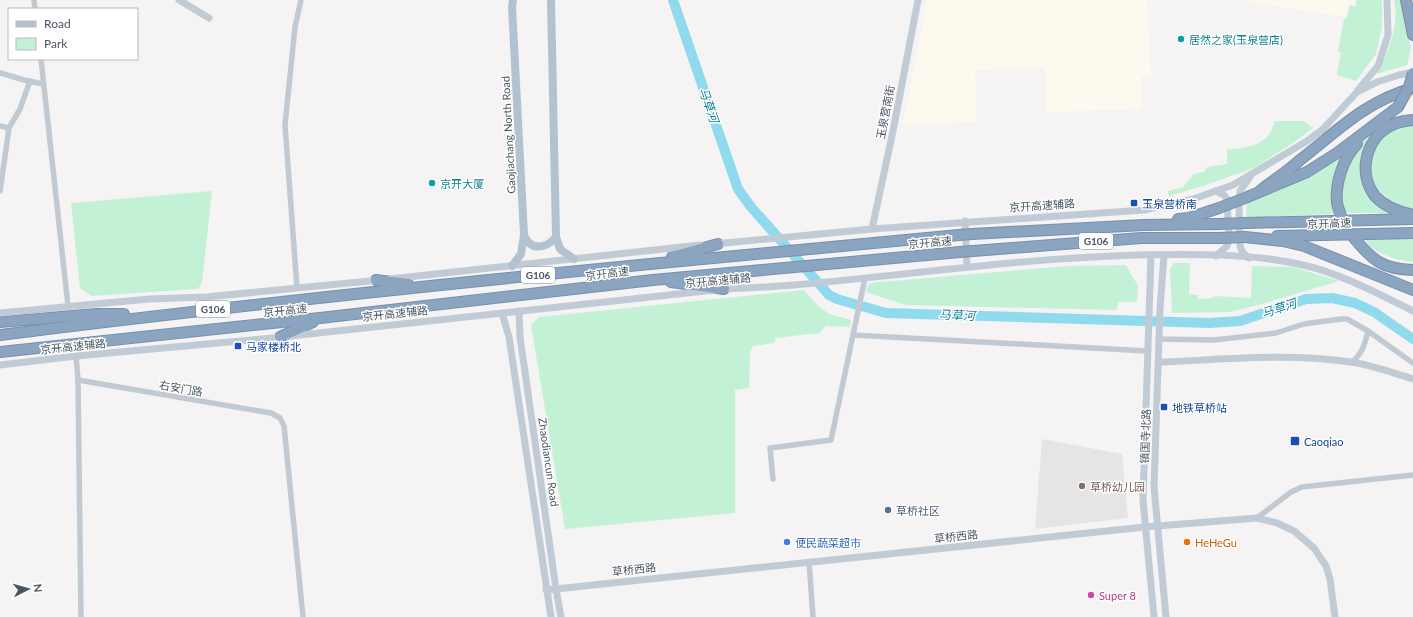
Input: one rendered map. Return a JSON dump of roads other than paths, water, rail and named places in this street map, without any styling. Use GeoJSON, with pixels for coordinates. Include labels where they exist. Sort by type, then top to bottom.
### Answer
{"type":"FeatureCollection","features":[{"type":"Feature","properties":{"kind":"highway"},"geometry":{"type":"LineString","coordinates":[[1407,0],[1413,16]]}},
{"type":"Feature","properties":{"kind":"highway"},"geometry":{"type":"LineString","coordinates":[[1407,0],[1413,36]]}},
{"type":"Feature","properties":{"kind":"highway"},"geometry":{"type":"LineString","coordinates":[[1144,225],[1189,218],[1245,198],[1307,172],[1337,154],[1398,107],[1409,87],[1413,73]]}},
{"type":"Feature","properties":{"kind":"highway"},"geometry":{"type":"LineString","coordinates":[[1261,190],[1355,116],[1378,101],[1397,92],[1413,88]]}},
{"type":"Feature","properties":{"kind":"highway"},"geometry":{"type":"LineString","coordinates":[[1413,120],[1402,121],[1392,125],[1382,131],[1374,139],[1366,160],[1365,171],[1369,185],[1375,196],[1386,206],[1413,215]]}},
{"type":"Feature","properties":{"kind":"highway"},"geometry":{"type":"LineString","coordinates":[[1341,216],[1337,203],[1338,183],[1343,166],[1351,150],[1370,129]]}},
{"type":"Feature","properties":{"kind":"highway","name":"京开高速"},"geometry":{"type":"LineString","coordinates":[[0,335],[170,314],[426,286],[651,263],[959,235],[1144,225],[1413,219]]}},
{"type":"Feature","properties":{"kind":"highway","name":"京开高速"},"geometry":{"type":"LineString","coordinates":[[0,352],[320,318],[653,280],[782,267],[960,252],[1141,238],[1219,238],[1413,233]]}},
{"type":"Feature","properties":{"kind":"highway"},"geometry":{"type":"LineString","coordinates":[[1245,237],[1283,241],[1304,246],[1413,290]]}},
{"type":"Feature","properties":{"kind":"highway"},"geometry":{"type":"LineString","coordinates":[[1354,238],[1377,262],[1398,269],[1413,270]]}},
{"type":"Feature","properties":{"kind":"highway"},"geometry":{"type":"LineString","coordinates":[[651,263],[718,244]]}},
{"type":"Feature","properties":{"kind":"highway"},"geometry":{"type":"LineString","coordinates":[[376,280],[426,286]]}},
{"type":"Feature","properties":{"kind":"highway"},"geometry":{"type":"LineString","coordinates":[[653,280],[724,289]]}},
{"type":"Feature","properties":{"kind":"highway"},"geometry":{"type":"LineString","coordinates":[[0,322],[97,314],[170,314]]}},
{"type":"Feature","properties":{"kind":"highway"},"geometry":{"type":"LineString","coordinates":[[280,337],[320,318]]}},
{"type":"Feature","properties":{"kind":"main road","name":"Gaojiachang North Road"},"geometry":{"type":"LineString","coordinates":[[512,266],[521,254],[524,235],[512,7],[513,0]]}},
{"type":"Feature","properties":{"kind":"main road"},"geometry":{"type":"LineString","coordinates":[[551,0],[556,237],[560,249],[574,259]]}},
{"type":"Feature","properties":{"kind":"main road"},"geometry":{"type":"LineString","coordinates":[[524,235],[527,242],[532,246],[547,245],[556,237]]}},
{"type":"Feature","properties":{"kind":"street"},"geometry":{"type":"LineString","coordinates":[[178,0],[209,18]]}},
{"type":"Feature","properties":{"kind":"street"},"geometry":{"type":"LineString","coordinates":[[297,288],[285,125],[295,27],[301,0]]}},
{"type":"Feature","properties":{"kind":"street","name":"玉泉营南街"},"geometry":{"type":"LineString","coordinates":[[872,229],[893,131],[918,0]]}},
{"type":"Feature","properties":{"kind":"street","name":"京开高速辅路"},"geometry":{"type":"LineString","coordinates":[[718,244],[795,235],[964,221],[1144,210],[1193,199],[1234,185],[1323,130],[1357,92],[1378,66],[1388,35],[1387,0]]}},
{"type":"Feature","properties":{"kind":"street"},"geometry":{"type":"LineString","coordinates":[[41,60],[68,306]]}},
{"type":"Feature","properties":{"kind":"street"},"geometry":{"type":"LineString","coordinates":[[0,73],[30,82],[44,84]]}},
{"type":"Feature","properties":{"kind":"street"},"geometry":{"type":"LineString","coordinates":[[1357,92],[1377,82],[1399,75],[1413,73]]}},
{"type":"Feature","properties":{"kind":"street"},"geometry":{"type":"LineString","coordinates":[[0,191],[9,128],[20,109],[30,82]]}},
{"type":"Feature","properties":{"kind":"street"},"geometry":{"type":"LineString","coordinates":[[0,126],[9,128]]}},
{"type":"Feature","properties":{"kind":"street"},"geometry":{"type":"LineString","coordinates":[[1249,258],[1243,253],[1240,246],[1240,191],[1254,173]]}},
{"type":"Feature","properties":{"kind":"street"},"geometry":{"type":"LineString","coordinates":[[1216,191],[1224,195],[1227,199],[1229,207],[1229,240],[1226,246],[1216,256]]}},
{"type":"Feature","properties":{"kind":"street"},"geometry":{"type":"LineString","coordinates":[[964,221],[967,267]]}},
{"type":"Feature","properties":{"kind":"street"},"geometry":{"type":"LineString","coordinates":[[0,313],[149,299],[206,297],[718,244]]}},
{"type":"Feature","properties":{"kind":"street","name":"镇国寺北路"},"geometry":{"type":"LineString","coordinates":[[1151,255],[1143,500],[1154,617]]}},
{"type":"Feature","properties":{"kind":"street","name":"镇国寺北路"},"geometry":{"type":"LineString","coordinates":[[1164,255],[1160,309],[1154,486],[1166,617]]}},
{"type":"Feature","properties":{"kind":"street"},"geometry":{"type":"LineString","coordinates":[[773,479],[770,448],[831,440],[865,278],[967,267],[1096,256],[1216,256],[1249,258],[1302,265],[1334,274],[1372,290],[1413,311]]}},
{"type":"Feature","properties":{"kind":"street","name":"京开高速辅路"},"geometry":{"type":"LineString","coordinates":[[0,365],[76,356],[280,337],[724,289],[794,286],[865,278]]}},
{"type":"Feature","properties":{"kind":"street","name":"Zhaodiancun Road"},"geometry":{"type":"LineString","coordinates":[[519,310],[520,337],[561,617]]}},
{"type":"Feature","properties":{"kind":"street","name":"Zhaodiancun Road"},"geometry":{"type":"LineString","coordinates":[[502,312],[509,337],[551,617]]}},
{"type":"Feature","properties":{"kind":"street"},"geometry":{"type":"LineString","coordinates":[[1159,338],[1214,340],[1276,333],[1304,324],[1347,319],[1368,331],[1413,363]]}},
{"type":"Feature","properties":{"kind":"street"},"geometry":{"type":"LineString","coordinates":[[1352,362],[1358,357],[1364,346],[1368,331]]}},
{"type":"Feature","properties":{"kind":"street"},"geometry":{"type":"LineString","coordinates":[[853,335],[1147,351]]}},
{"type":"Feature","properties":{"kind":"street"},"geometry":{"type":"LineString","coordinates":[[76,356],[78,380],[81,617]]}},
{"type":"Feature","properties":{"kind":"street"},"geometry":{"type":"LineString","coordinates":[[1159,362],[1252,357],[1283,357],[1352,362],[1413,379]]}},
{"type":"Feature","properties":{"kind":"street","name":"右安门路"},"geometry":{"type":"LineString","coordinates":[[78,380],[271,413],[280,418],[284,426],[303,617]]}},
{"type":"Feature","properties":{"kind":"street"},"geometry":{"type":"LineString","coordinates":[[1257,518],[1291,492],[1302,487],[1413,475]]}},
{"type":"Feature","properties":{"kind":"street","name":"草桥西路"},"geometry":{"type":"LineString","coordinates":[[546,590],[1145,527],[1257,518],[1277,523],[1294,531],[1314,548],[1326,566],[1330,579],[1335,617]]}},
{"type":"Feature","properties":{"kind":"street"},"geometry":{"type":"LineString","coordinates":[[809,562],[813,617]]}},
{"type":"Feature","properties":{"kind":"waterway","name":"马草河"},"geometry":{"type":"LineString","coordinates":[[673,0],[738,189],[751,207],[829,295],[837,299],[886,313],[1209,323],[1240,321],[1306,299],[1332,298],[1355,303],[1374,312],[1413,339]]}},
{"type":"Feature","properties":{"kind":"place","name":"居然之家(玉泉营店)"},"geometry":{"type":"Point","coordinates":[1181,39]}},
{"type":"Feature","properties":{"kind":"place","name":"京开大厦"},"geometry":{"type":"Point","coordinates":[432,183]}},
{"type":"Feature","properties":{"kind":"place","name":"玉泉营桥南"},"geometry":{"type":"Point","coordinates":[1134,203]}},
{"type":"Feature","properties":{"kind":"place","name":"马家楼桥北"},"geometry":{"type":"Point","coordinates":[238,346]}},
{"type":"Feature","properties":{"kind":"place","name":"地铁草桥站"},"geometry":{"type":"Point","coordinates":[1164,407]}},
{"type":"Feature","properties":{"kind":"place","name":"Caoqiao"},"geometry":{"type":"Point","coordinates":[1295,441]}},
{"type":"Feature","properties":{"kind":"place","name":"草桥幼儿园"},"geometry":{"type":"Point","coordinates":[1082,486]}},
{"type":"Feature","properties":{"kind":"place","name":"草桥社区"},"geometry":{"type":"Point","coordinates":[888,510]}},
{"type":"Feature","properties":{"kind":"place","name":"便民蔬菜超市"},"geometry":{"type":"Point","coordinates":[787,542]}},
{"type":"Feature","properties":{"kind":"place","name":"HeHeGu"},"geometry":{"type":"Point","coordinates":[1187,542]}},
{"type":"Feature","properties":{"kind":"place","name":"Super 8"},"geometry":{"type":"Point","coordinates":[1091,595]}}]}
